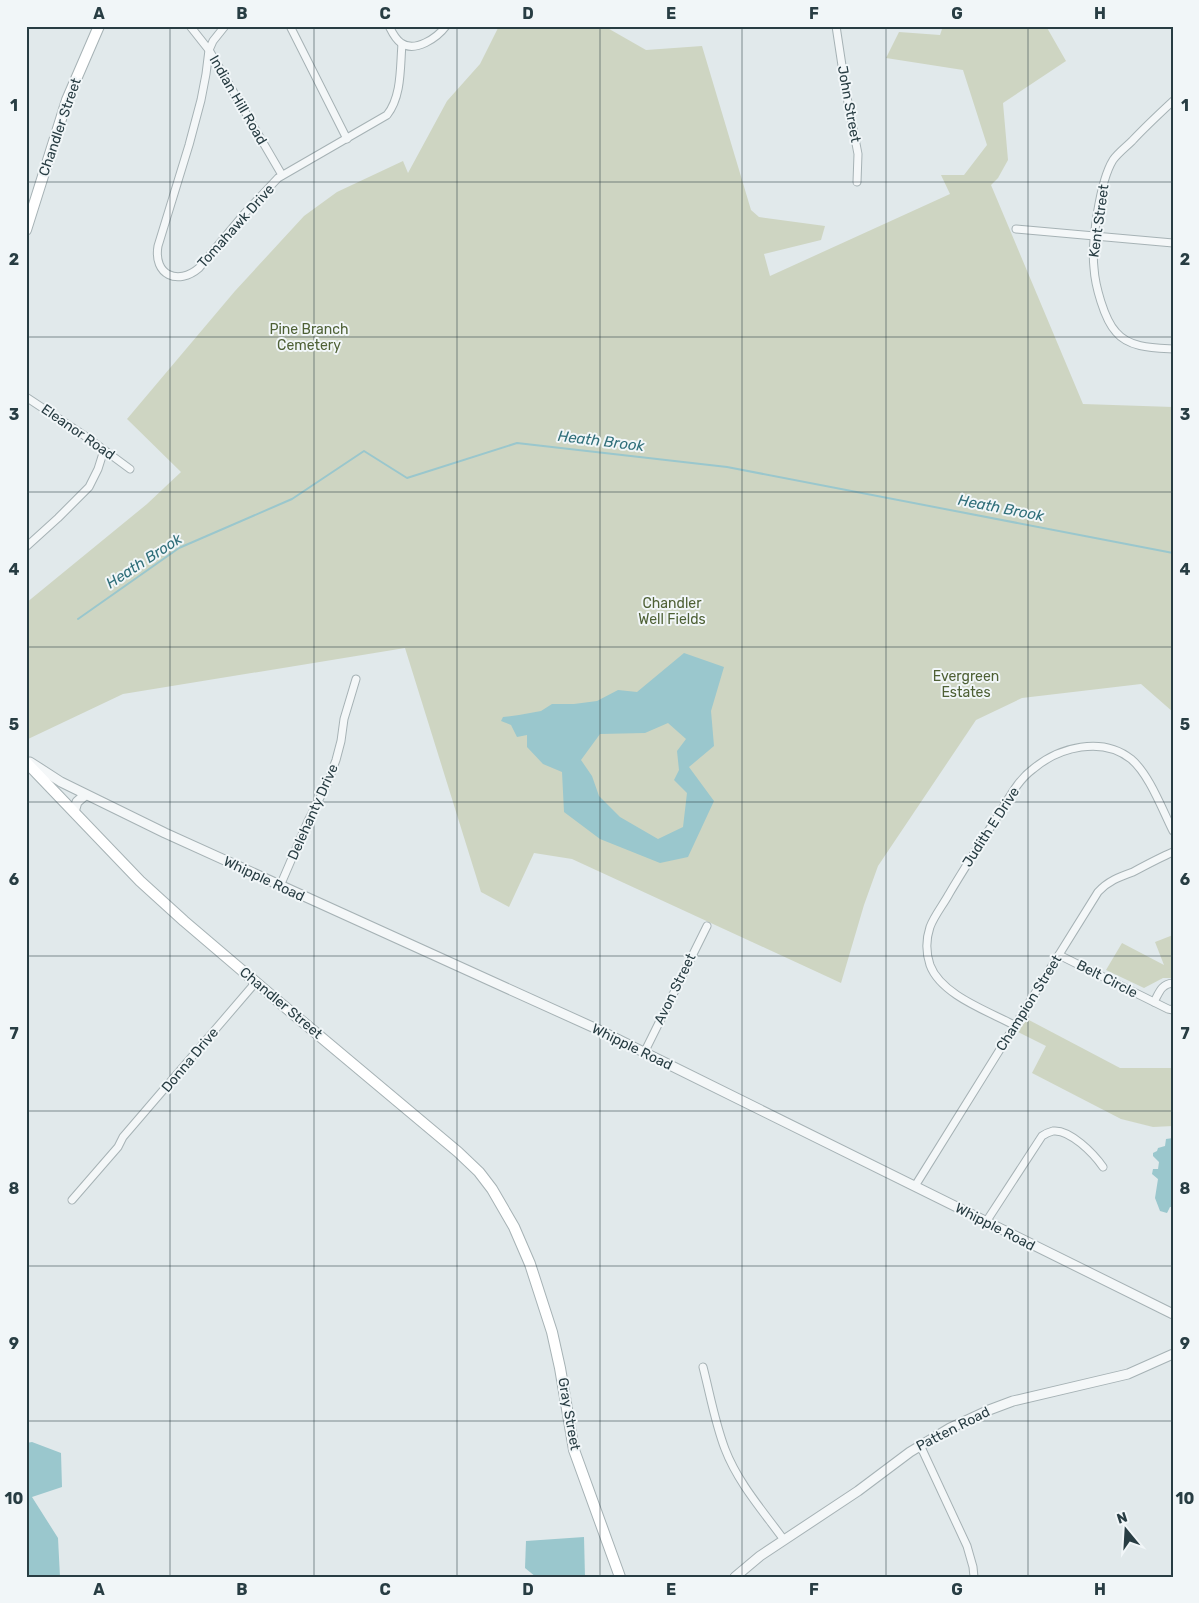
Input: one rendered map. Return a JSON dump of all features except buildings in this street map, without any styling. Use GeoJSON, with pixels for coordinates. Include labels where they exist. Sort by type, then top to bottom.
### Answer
{"type":"FeatureCollection","features":[{"type":"Feature","properties":{"kind":"main road","name":"Chandler Street"},"geometry":{"type":"LineString","coordinates":[[26,230],[66,100],[99,26]]}},
{"type":"Feature","properties":{"kind":"main road","name":"Chandler Street"},"geometry":{"type":"LineString","coordinates":[[26,762],[140,880],[184,921],[458,1152],[492,1189],[506,1210],[524,1250]]}},
{"type":"Feature","properties":{"kind":"main road","name":"Gray Street"},"geometry":{"type":"LineString","coordinates":[[524,1250],[551,1326],[578,1463],[620,1577]]}},
{"type":"Feature","properties":{"kind":"street","name":"Indian Hill Road"},"geometry":{"type":"LineString","coordinates":[[190,26],[209,50],[282,175]]}},
{"type":"Feature","properties":{"kind":"street","name":"Tomahawk Drive"},"geometry":{"type":"LineString","coordinates":[[225,26],[209,50],[201,100],[158,246],[157,258],[160,267],[166,272],[178,276],[187,276],[204,263],[256,200],[282,175],[383,118],[390,111],[397,91],[402,44]]}},
{"type":"Feature","properties":{"kind":"street"},"geometry":{"type":"LineString","coordinates":[[290,26],[347,138]]}},
{"type":"Feature","properties":{"kind":"street"},"geometry":{"type":"LineString","coordinates":[[390,26],[394,35],[402,44],[420,45],[429,42],[446,26]]}},
{"type":"Feature","properties":{"kind":"street","name":"John Street"},"geometry":{"type":"LineString","coordinates":[[836,26],[858,154],[857,182]]}},
{"type":"Feature","properties":{"kind":"street","name":"Kent Street"},"geometry":{"type":"LineString","coordinates":[[1173,101],[1114,158],[1107,172],[1102,187],[1095,236],[1094,273],[1103,307],[1116,333],[1125,340],[1138,345],[1173,349]]}},
{"type":"Feature","properties":{"kind":"street"},"geometry":{"type":"LineString","coordinates":[[1016,229],[1173,242]]}},
{"type":"Feature","properties":{"kind":"street","name":"Eleanor Road"},"geometry":{"type":"LineString","coordinates":[[26,396],[130,469]]}},
{"type":"Feature","properties":{"kind":"street"},"geometry":{"type":"LineString","coordinates":[[26,547],[90,487],[104,450]]}},
{"type":"Feature","properties":{"kind":"street","name":"Delehanty Drive"},"geometry":{"type":"LineString","coordinates":[[280,886],[336,760],[344,719],[356,679]]}},
{"type":"Feature","properties":{"kind":"street","name":"Judith E Drive"},"geometry":{"type":"LineString","coordinates":[[1014,1026],[963,999],[939,981],[931,966],[927,941],[930,926],[934,919],[1019,783],[1032,769],[1050,757],[1068,750],[1101,746],[1113,749],[1130,758],[1138,766],[1173,831]]}},
{"type":"Feature","properties":{"kind":"street","name":"Whipple Road"},"geometry":{"type":"LineString","coordinates":[[26,759],[61,782],[165,834],[490,980],[644,1053],[1173,1314]]}},
{"type":"Feature","properties":{"kind":"street"},"geometry":{"type":"LineString","coordinates":[[74,812],[77,802],[85,794]]}},
{"type":"Feature","properties":{"kind":"street","name":"Champion Street"},"geometry":{"type":"LineString","coordinates":[[915,1186],[1090,902],[1106,884],[1173,852]]}},
{"type":"Feature","properties":{"kind":"street","name":"Avon Street"},"geometry":{"type":"LineString","coordinates":[[644,1053],[707,926]]}},
{"type":"Feature","properties":{"kind":"street","name":"Belt Circle"},"geometry":{"type":"LineString","coordinates":[[1059,955],[1173,1010]]}},
{"type":"Feature","properties":{"kind":"street","name":"Donna Drive"},"geometry":{"type":"LineString","coordinates":[[72,1200],[118,1147],[123,1137],[256,982]]}},
{"type":"Feature","properties":{"kind":"street","name":"Belt Circle"},"geometry":{"type":"LineString","coordinates":[[1154,1002],[1162,988],[1173,983]]}},
{"type":"Feature","properties":{"kind":"street"},"geometry":{"type":"LineString","coordinates":[[986,1222],[1042,1136],[1047,1133],[1058,1131],[1077,1141],[1096,1157],[1102,1167]]}},
{"type":"Feature","properties":{"kind":"street","name":"Patten Road"},"geometry":{"type":"LineString","coordinates":[[735,1577],[760,1556],[858,1491],[920,1445],[960,1423],[1007,1403],[1128,1374],[1173,1354]]}},
{"type":"Feature","properties":{"kind":"street"},"geometry":{"type":"LineString","coordinates":[[703,1367],[721,1437],[729,1459],[743,1483],[784,1540]]}},
{"type":"Feature","properties":{"kind":"street"},"geometry":{"type":"LineString","coordinates":[[920,1445],[968,1546],[974,1577]]}},
{"type":"Feature","properties":{"kind":"green space","name":"Chandler Well Fields"},"geometry":{"type":"Polygon","coordinates":[[[499,26],[604,26],[646,50],[702,46],[751,210],[759,217],[825,226],[821,240],[764,254],[770,276],[950,194],[941,175],[964,175],[987,145],[963,70],[886,58],[899,32],[940,35],[943,26],[1046,26],[1066,61],[1003,103],[1008,160],[998,178],[991,185],[1083,404],[1173,407],[1173,712],[1141,684],[1022,698],[976,720],[878,866],[864,905],[841,983],[572,859],[534,853],[509,907],[481,892],[405,648],[123,694],[26,740],[26,603],[147,504],[181,472],[127,419],[235,291],[304,216],[337,192],[403,161],[408,173],[447,101],[480,64],[499,26]]]}},
{"type":"Feature","properties":{"kind":"green space"},"geometry":{"type":"Polygon","coordinates":[[[1173,935],[1173,978],[1163,978],[1144,988],[1106,970],[1122,943],[1164,965],[1155,942],[1173,935]]]}},
{"type":"Feature","properties":{"kind":"green space"},"geometry":{"type":"Polygon","coordinates":[[[1027,1019],[1120,1068],[1173,1068],[1173,1126],[1153,1127],[1121,1119],[1032,1073],[1046,1046],[1018,1032],[1027,1019]]]}},
{"type":"Feature","properties":{"kind":"water"},"geometry":{"type":"Polygon","coordinates":[[[684,653],[724,667],[711,711],[714,746],[689,767],[714,801],[688,857],[660,863],[600,839],[564,812],[562,772],[543,764],[527,747],[527,735],[517,737],[511,725],[501,721],[503,717],[541,711],[552,704],[597,701],[618,690],[637,692],[684,653]],[[668,723],[645,733],[600,734],[581,760],[592,776],[599,796],[620,817],[658,839],[683,827],[687,793],[674,780],[679,770],[677,751],[686,739],[668,723]]]}},
{"type":"Feature","properties":{"kind":"water"},"geometry":{"type":"Polygon","coordinates":[[[1173,1138],[1173,1207],[1170,1207],[1167,1213],[1160,1211],[1155,1198],[1158,1179],[1152,1174],[1153,1169],[1158,1169],[1159,1162],[1153,1156],[1153,1153],[1158,1148],[1165,1146],[1166,1139],[1173,1138]]]}},
{"type":"Feature","properties":{"kind":"water"},"geometry":{"type":"Polygon","coordinates":[[[32,1442],[61,1453],[62,1487],[32,1497],[58,1538],[60,1577],[26,1577],[26,1443],[32,1442]]]}},
{"type":"Feature","properties":{"kind":"water"},"geometry":{"type":"Polygon","coordinates":[[[584,1537],[585,1577],[536,1577],[525,1568],[526,1541],[584,1537]]]}},
{"type":"Feature","properties":{"kind":"waterway","name":"Heath Brook"},"geometry":{"type":"LineString","coordinates":[[78,619],[179,548],[292,499],[364,451],[407,478],[517,443],[727,467],[1173,553]]}},
{"type":"Feature","properties":{"kind":"park label","name":"Pine Branch Cemetery"},"geometry":{"type":"Point","coordinates":[309,338]}},
{"type":"Feature","properties":{"kind":"park label","name":"Evergreen Estates"},"geometry":{"type":"Point","coordinates":[966,684]}}]}
